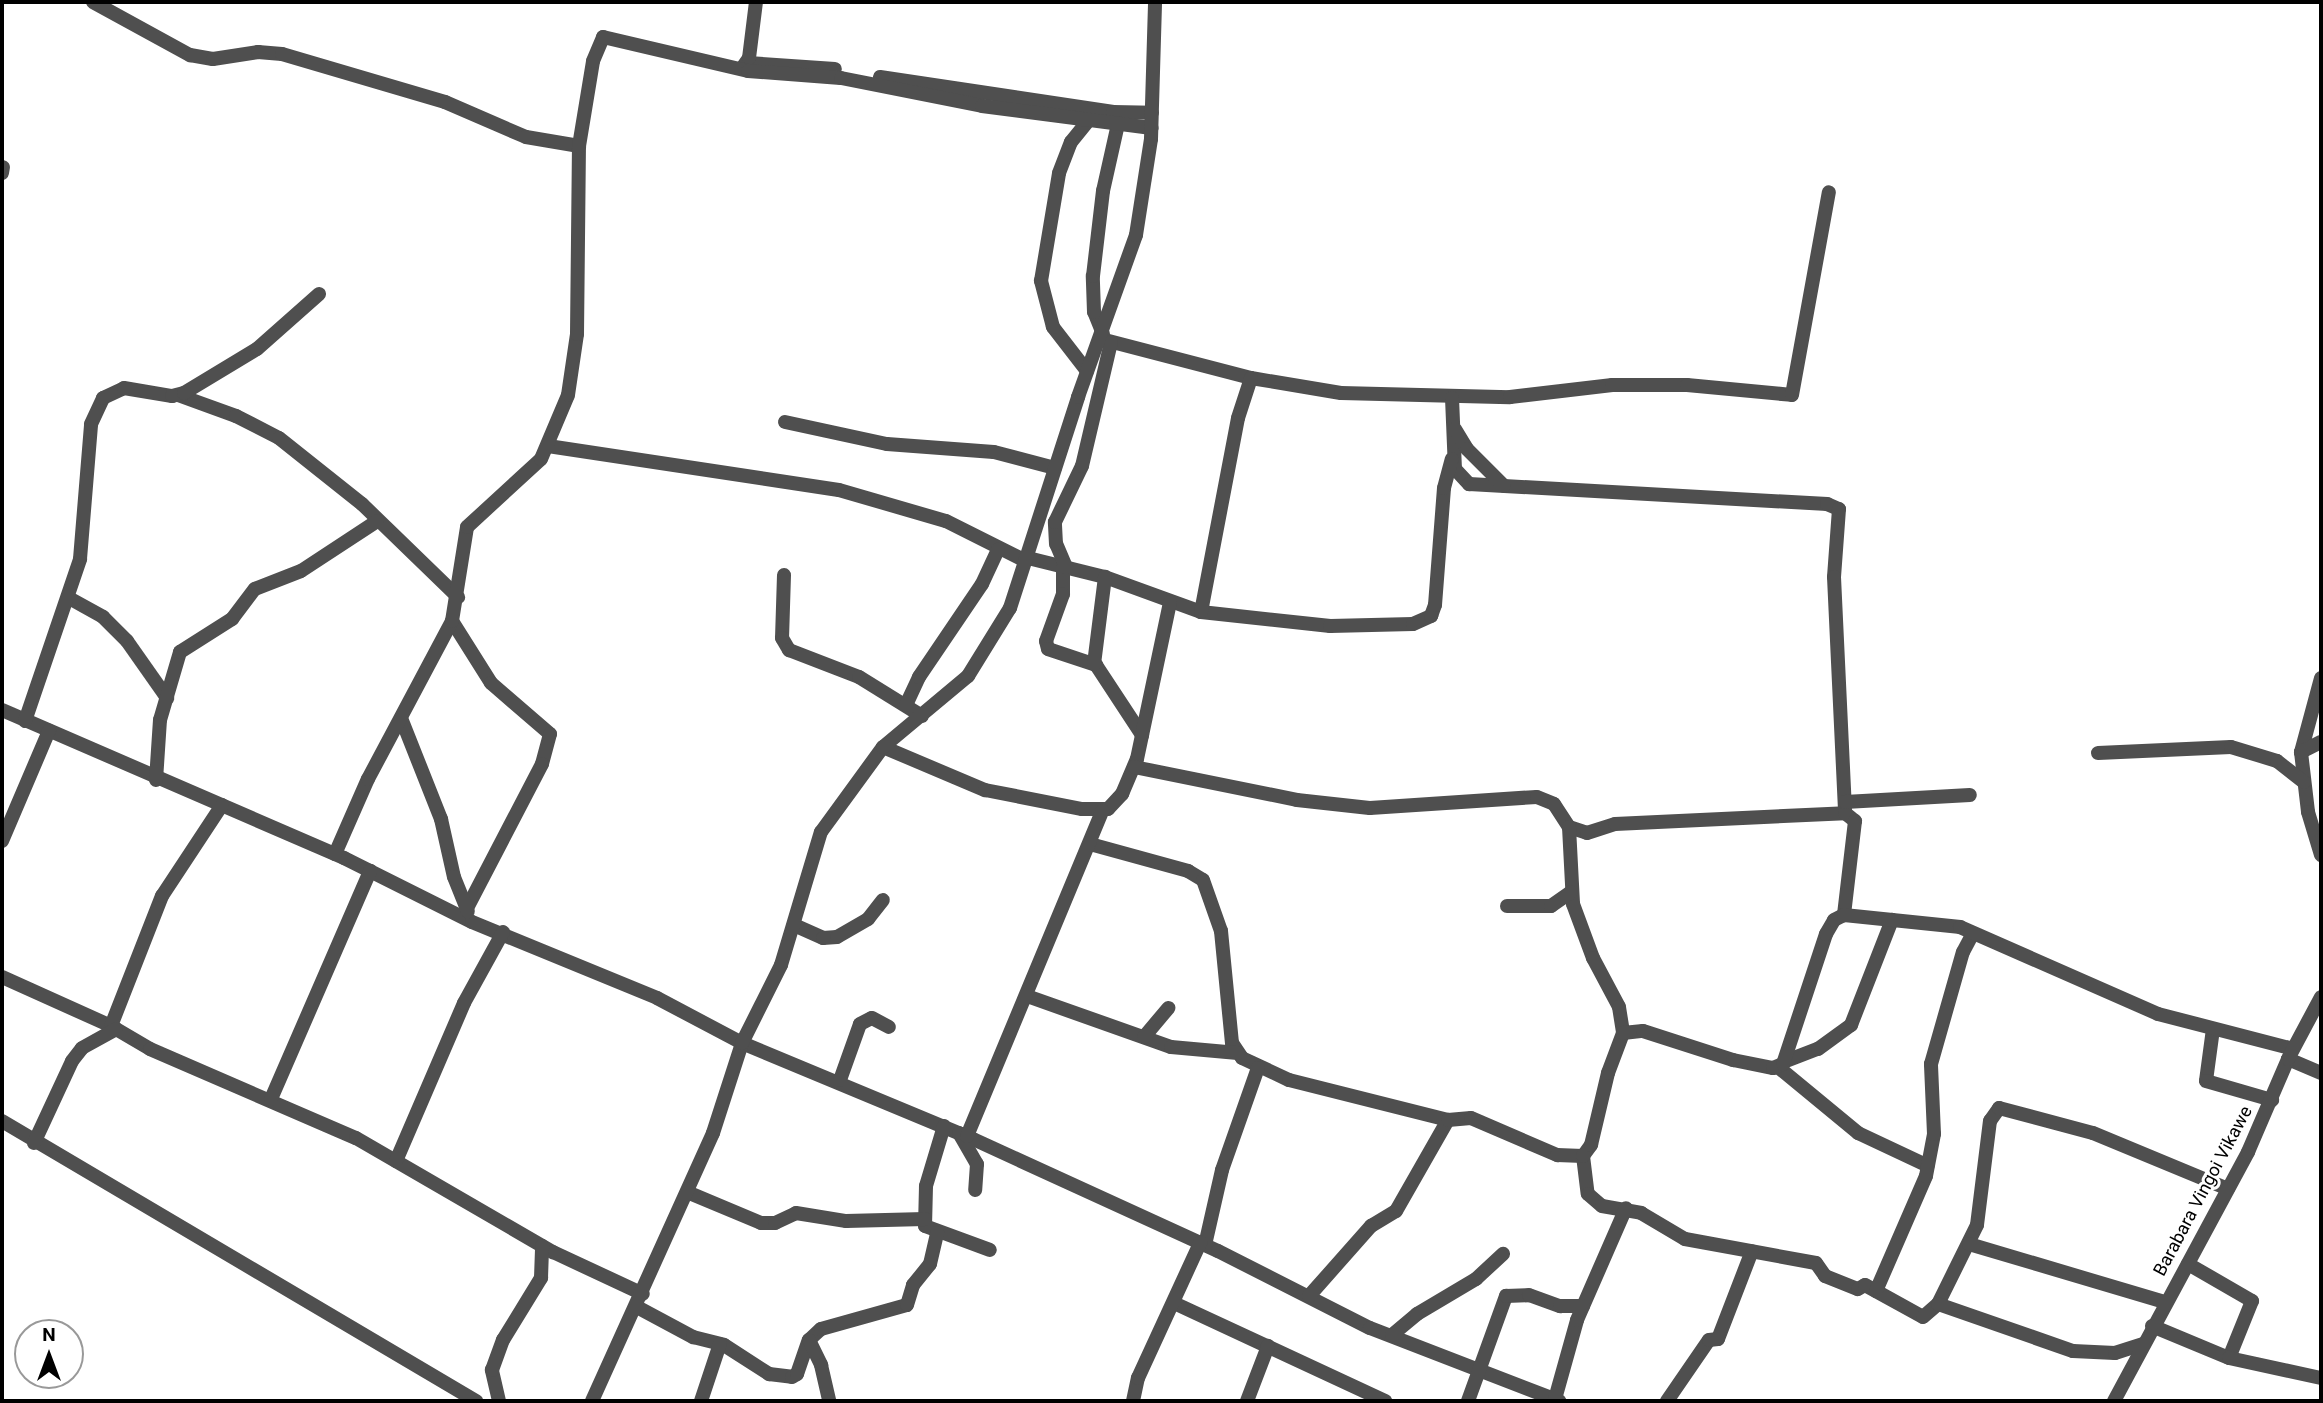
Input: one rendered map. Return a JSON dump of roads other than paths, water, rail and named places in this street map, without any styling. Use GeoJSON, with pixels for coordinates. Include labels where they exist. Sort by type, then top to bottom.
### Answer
{"type":"FeatureCollection","features":[{"type":"Feature","properties":{"kind":"street"},"geometry":{"type":"LineString","coordinates":[[93,2],[190,55],[213,59],[258,52],[282,54],[445,102],[526,137],[579,146]]}},
{"type":"Feature","properties":{"kind":"street"},"geometry":{"type":"LineString","coordinates":[[744,66],[756,2]]}},
{"type":"Feature","properties":{"kind":"street"},"geometry":{"type":"LineString","coordinates":[[1142,735],[1110,680],[1094,664],[1054,654],[1046,645],[1063,594],[1064,567],[1056,544],[1055,522],[1082,466],[1105,338],[1136,235],[1152,128],[1155,2]]}},
{"type":"Feature","properties":{"kind":"street"},"geometry":{"type":"LineString","coordinates":[[335,854],[452,621],[458,597],[467,527],[485,507],[530,474],[548,446],[568,395],[577,334],[579,146],[591,73],[603,37],[744,66],[841,78],[982,106],[1152,128]]}},
{"type":"Feature","properties":{"kind":"street"},"geometry":{"type":"LineString","coordinates":[[744,66],[810,65],[1113,112],[1152,113]]}},
{"type":"Feature","properties":{"kind":"street"},"geometry":{"type":"LineString","coordinates":[[1087,371],[1053,327],[1041,281],[1059,173],[1071,142],[1089,120]]}},
{"type":"Feature","properties":{"kind":"street"},"geometry":{"type":"LineString","coordinates":[[1105,338],[1094,312],[1093,276],[1103,191],[1118,124]]}},
{"type":"Feature","properties":{"kind":"street"},"geometry":{"type":"LineString","coordinates":[[2,167],[2,173]]}},
{"type":"Feature","properties":{"kind":"street"},"geometry":{"type":"LineString","coordinates":[[1105,338],[1251,378],[1341,393],[1452,398],[1510,397],[1612,384],[1687,385],[1792,395],[1829,192]]}},
{"type":"Feature","properties":{"kind":"street"},"geometry":{"type":"LineString","coordinates":[[178,395],[257,349],[319,294]]}},
{"type":"Feature","properties":{"kind":"street"},"geometry":{"type":"LineString","coordinates":[[592,1401],[640,1301],[718,1119],[742,1043],[781,965],[821,832],[883,747],[947,698],[986,652],[1010,608],[1087,371],[1105,338]]}},
{"type":"Feature","properties":{"kind":"street"},"geometry":{"type":"LineString","coordinates":[[1201,612],[1238,418],[1251,378]]}},
{"type":"Feature","properties":{"kind":"street"},"geometry":{"type":"LineString","coordinates":[[25,721],[69,598],[79,559],[95,411],[103,398],[124,388],[178,395],[236,415],[279,438],[362,504],[458,597]]}},
{"type":"Feature","properties":{"kind":"street"},"geometry":{"type":"LineString","coordinates":[[1452,398],[1454,455],[1460,479],[1504,486],[1827,503],[1839,509],[1833,577],[1845,807],[1855,821],[1844,915],[1826,934],[1782,1064]]}},
{"type":"Feature","properties":{"kind":"street"},"geometry":{"type":"LineString","coordinates":[[785,422],[887,444],[994,452],[1055,468]]}},
{"type":"Feature","properties":{"kind":"street"},"geometry":{"type":"LineString","coordinates":[[1453,426],[1467,449],[1504,486]]}},
{"type":"Feature","properties":{"kind":"street"},"geometry":{"type":"LineString","coordinates":[[548,446],[839,491],[946,521],[998,549],[1027,560],[1105,577],[1201,612],[1372,628],[1426,620],[1436,605],[1445,481],[1454,455]]}},
{"type":"Feature","properties":{"kind":"street"},"geometry":{"type":"LineString","coordinates":[[156,780],[160,720],[180,652],[232,619],[255,589],[301,571],[377,521]]}},
{"type":"Feature","properties":{"kind":"street"},"geometry":{"type":"LineString","coordinates":[[906,705],[919,677],[982,584],[998,549]]}},
{"type":"Feature","properties":{"kind":"street"},"geometry":{"type":"LineString","coordinates":[[784,575],[782,638],[789,650],[852,674],[922,716]]}},
{"type":"Feature","properties":{"kind":"street"},"geometry":{"type":"LineString","coordinates":[[1094,664],[1105,577]]}},
{"type":"Feature","properties":{"kind":"street"},"geometry":{"type":"LineString","coordinates":[[69,598],[103,617],[127,640],[167,698]]}},
{"type":"Feature","properties":{"kind":"street"},"geometry":{"type":"LineString","coordinates":[[963,1134],[1027,996],[1102,811],[1118,800],[1134,767],[1170,602]]}},
{"type":"Feature","properties":{"kind":"street"},"geometry":{"type":"LineString","coordinates":[[452,621],[491,683],[550,734],[542,764],[470,915]]}},
{"type":"Feature","properties":{"kind":"street"},"geometry":{"type":"LineString","coordinates":[[2321,678],[2301,752],[2312,832],[2321,855]]}},
{"type":"Feature","properties":{"kind":"street"},"geometry":{"type":"LineString","coordinates":[[2,710],[156,780],[222,805],[335,854],[470,915],[503,933],[657,998],[742,1043],[840,1080],[963,1134],[1392,1335],[1477,1371],[1557,1400],[1583,1306],[1626,1208]]}},
{"type":"Feature","properties":{"kind":"street"},"geometry":{"type":"LineString","coordinates":[[401,718],[441,819],[454,877],[470,915]]}},
{"type":"Feature","properties":{"kind":"street"},"geometry":{"type":"LineString","coordinates":[[2,841],[49,731]]}},
{"type":"Feature","properties":{"kind":"street"},"geometry":{"type":"LineString","coordinates":[[2301,752],[2321,741]]}},
{"type":"Feature","properties":{"kind":"street"},"geometry":{"type":"LineString","coordinates":[[883,747],[985,790],[1102,811]]}},
{"type":"Feature","properties":{"kind":"street"},"geometry":{"type":"LineString","coordinates":[[2098,753],[2231,747],[2277,761],[2304,782]]}},
{"type":"Feature","properties":{"kind":"street"},"geometry":{"type":"LineString","coordinates":[[1134,767],[1297,800],[1370,808],[1537,797],[1554,804],[1570,827],[1571,892],[1593,958],[1619,1007],[1623,1033],[1608,1073],[1591,1145],[1583,1156],[1591,1199],[1602,1206],[1626,1208],[1685,1240],[1816,1263],[1825,1276],[1876,1291],[1923,1317],[1938,1304],[1969,1244],[1982,1206],[1990,1121],[1999,1108],[2094,1133],[2228,1189]]}},
{"type":"Feature","properties":{"kind":"street"},"geometry":{"type":"LineString","coordinates":[[1570,827],[1587,833],[1615,824],[1970,795]]}},
{"type":"Feature","properties":{"kind":"street"},"geometry":{"type":"LineString","coordinates":[[34,1143],[72,1061],[82,1048],[114,1027],[162,896],[222,805]]}},
{"type":"Feature","properties":{"kind":"street"},"geometry":{"type":"LineString","coordinates":[[1090,844],[1188,871],[1203,880],[1221,931],[1232,1043],[1238,1053],[1258,1068],[1365,1102],[1448,1120],[1471,1118],[1557,1154],[1583,1156]]}},
{"type":"Feature","properties":{"kind":"street"},"geometry":{"type":"LineString","coordinates":[[271,1099],[370,871]]}},
{"type":"Feature","properties":{"kind":"street"},"geometry":{"type":"LineString","coordinates":[[1507,906],[1551,906],[1571,892]]}},
{"type":"Feature","properties":{"kind":"street"},"geometry":{"type":"LineString","coordinates":[[794,925],[823,938],[837,937],[868,919],[883,900]]}},
{"type":"Feature","properties":{"kind":"street"},"geometry":{"type":"LineString","coordinates":[[1844,915],[1946,923],[2158,1014],[2290,1054],[2321,1073]]}},
{"type":"Feature","properties":{"kind":"street"},"geometry":{"type":"LineString","coordinates":[[1623,1033],[1643,1031],[1733,1060],[1782,1064],[1818,1049],[1851,1025],[1892,920]]}},
{"type":"Feature","properties":{"kind":"street"},"geometry":{"type":"LineString","coordinates":[[396,1161],[464,1003],[503,933]]}},
{"type":"Feature","properties":{"kind":"street"},"geometry":{"type":"LineString","coordinates":[[1876,1291],[1928,1166],[1934,1134],[1931,1064],[1963,952],[1973,933]]}},
{"type":"Feature","properties":{"kind":"street"},"geometry":{"type":"LineString","coordinates":[[2,977],[114,1027],[150,1049],[271,1099],[396,1161],[640,1301],[693,1337],[720,1344],[769,1374],[792,1377],[797,1374],[809,1340],[835,1324],[876,1317],[907,1305],[913,1285],[930,1264],[937,1233]]}},
{"type":"Feature","properties":{"kind":"street"},"geometry":{"type":"LineString","coordinates":[[1027,996],[1171,1047],[1238,1053]]}},
{"type":"Feature","properties":{"kind":"street","name":"Barabara Vingoi Vikawe"},"geometry":{"type":"LineString","coordinates":[[2114,1401],[2151,1326],[2228,1189],[2272,1100],[2290,1054],[2321,997]]}},
{"type":"Feature","properties":{"kind":"street"},"geometry":{"type":"LineString","coordinates":[[1143,1037],[1168,1008]]}},
{"type":"Feature","properties":{"kind":"street"},"geometry":{"type":"LineString","coordinates":[[840,1080],[860,1024],[872,1018],[889,1027]]}},
{"type":"Feature","properties":{"kind":"street"},"geometry":{"type":"LineString","coordinates":[[2213,1030],[2206,1081],[2272,1100]]}},
{"type":"Feature","properties":{"kind":"street"},"geometry":{"type":"LineString","coordinates":[[1782,1064],[1858,1133],[1928,1166]]}},
{"type":"Feature","properties":{"kind":"street"},"geometry":{"type":"LineString","coordinates":[[1133,1401],[1138,1378],[1202,1244],[1222,1170],[1258,1068]]}},
{"type":"Feature","properties":{"kind":"street"},"geometry":{"type":"LineString","coordinates":[[1309,1296],[1371,1226],[1395,1211],[1448,1120]]}},
{"type":"Feature","properties":{"kind":"street"},"geometry":{"type":"LineString","coordinates":[[2,1121],[34,1143],[475,1401]]}},
{"type":"Feature","properties":{"kind":"street"},"geometry":{"type":"LineString","coordinates":[[944,1126],[926,1186],[927,1230],[990,1250]]}},
{"type":"Feature","properties":{"kind":"street"},"geometry":{"type":"LineString","coordinates":[[963,1134],[978,1164],[975,1190]]}},
{"type":"Feature","properties":{"kind":"street"},"geometry":{"type":"LineString","coordinates":[[687,1192],[761,1223],[775,1223],[796,1213],[846,1221],[925,1219]]}},
{"type":"Feature","properties":{"kind":"street"},"geometry":{"type":"LineString","coordinates":[[1969,1244],[2165,1302]]}},
{"type":"Feature","properties":{"kind":"street"},"geometry":{"type":"LineString","coordinates":[[499,1401],[492,1383],[495,1358],[541,1278],[542,1246]]}},
{"type":"Feature","properties":{"kind":"street"},"geometry":{"type":"LineString","coordinates":[[1667,1401],[1709,1340],[1718,1339],[1752,1251]]}},
{"type":"Feature","properties":{"kind":"street"},"geometry":{"type":"LineString","coordinates":[[1392,1335],[1417,1314],[1476,1279],[1503,1254]]}},
{"type":"Feature","properties":{"kind":"street"},"geometry":{"type":"LineString","coordinates":[[2188,1264],[2252,1301],[2228,1358]]}},
{"type":"Feature","properties":{"kind":"street"},"geometry":{"type":"LineString","coordinates":[[1468,1401],[1506,1296],[1529,1296],[1560,1306],[1583,1306]]}},
{"type":"Feature","properties":{"kind":"street"},"geometry":{"type":"LineString","coordinates":[[1174,1303],[1385,1401]]}},
{"type":"Feature","properties":{"kind":"street"},"geometry":{"type":"LineString","coordinates":[[1938,1304],[2073,1351],[2115,1353],[2142,1344]]}},
{"type":"Feature","properties":{"kind":"street"},"geometry":{"type":"LineString","coordinates":[[2151,1326],[2228,1358],[2321,1378]]}},
{"type":"Feature","properties":{"kind":"street"},"geometry":{"type":"LineString","coordinates":[[809,1340],[821,1365],[829,1401]]}},
{"type":"Feature","properties":{"kind":"street"},"geometry":{"type":"LineString","coordinates":[[701,1401],[720,1344]]}},
{"type":"Feature","properties":{"kind":"street"},"geometry":{"type":"LineString","coordinates":[[1247,1401],[1268,1346]]}}]}
